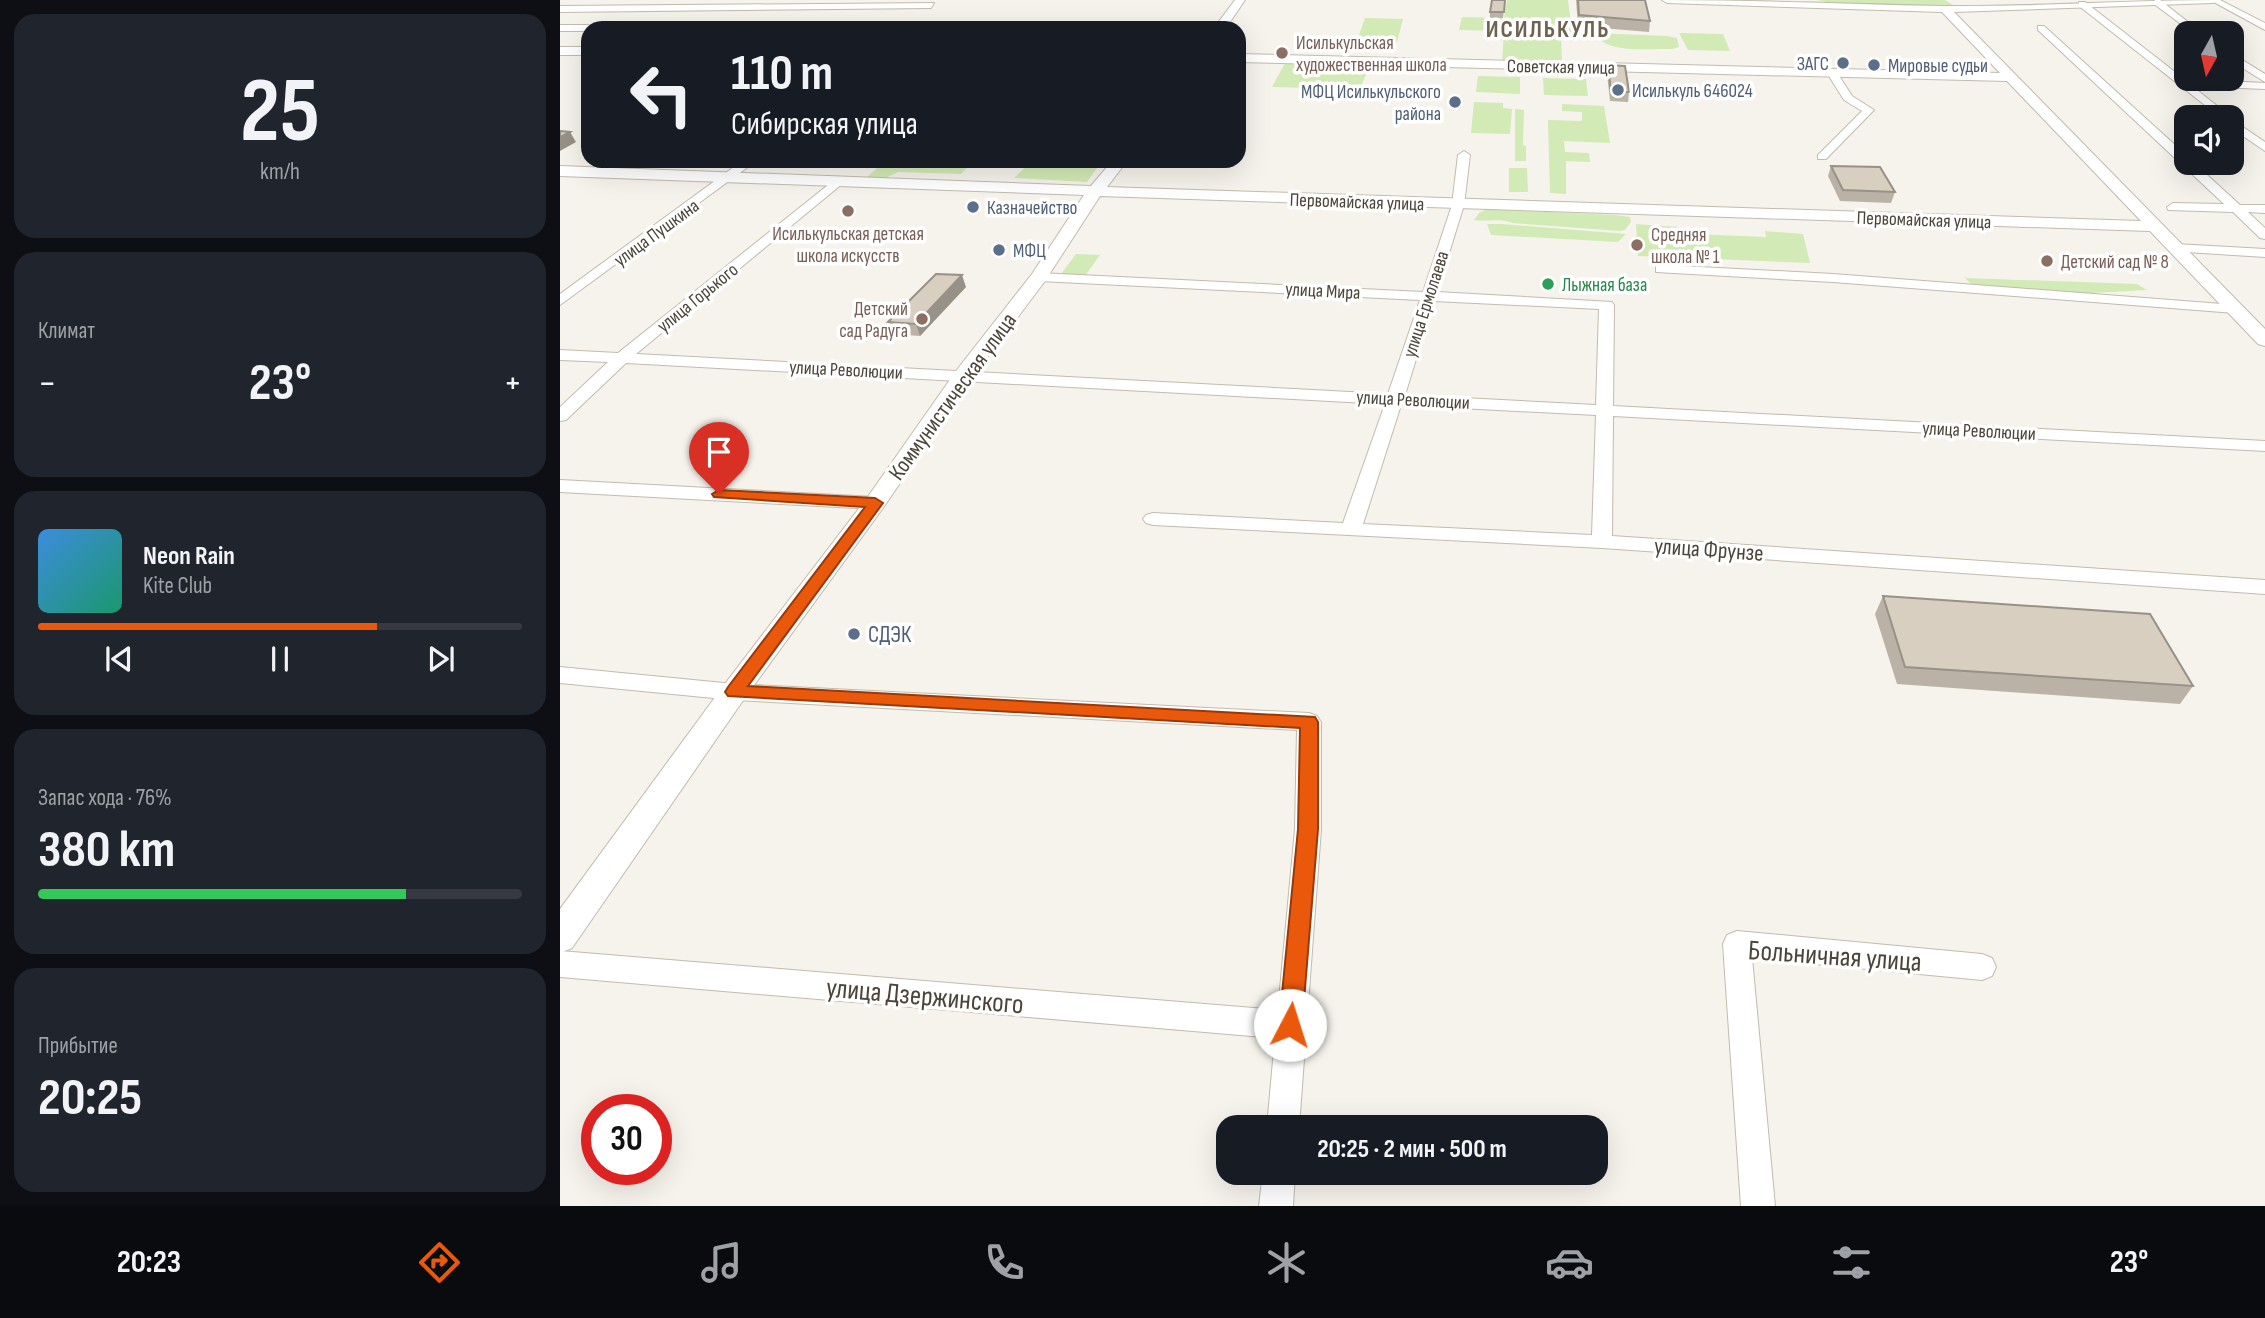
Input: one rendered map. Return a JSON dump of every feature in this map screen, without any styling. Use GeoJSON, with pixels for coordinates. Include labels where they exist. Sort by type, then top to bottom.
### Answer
{"type":"FeatureCollection","features":[{"type":"Feature","properties":{"kind":"street"},"geometry":{"type":"LineString","coordinates":[[642,21],[677,0]]}},
{"type":"Feature","properties":{"kind":"street"},"geometry":{"type":"LineString","coordinates":[[1225,21],[1240,0]]}},
{"type":"Feature","properties":{"kind":"street"},"geometry":{"type":"LineString","coordinates":[[1667,0],[1811,2],[1945,9],[2214,0],[2265,27]]}},
{"type":"Feature","properties":{"kind":"street"},"geometry":{"type":"LineString","coordinates":[[2157,2],[2182,21]]}},
{"type":"Feature","properties":{"kind":"street"},"geometry":{"type":"LineString","coordinates":[[560,9],[932,3]]}},
{"type":"Feature","properties":{"kind":"street"},"geometry":{"type":"LineString","coordinates":[[919,21],[932,3]]}},
{"type":"Feature","properties":{"kind":"street"},"geometry":{"type":"LineString","coordinates":[[2082,4],[2174,76]]}},
{"type":"Feature","properties":{"kind":"street"},"geometry":{"type":"LineString","coordinates":[[785,21],[804,6]]}},
{"type":"Feature","properties":{"kind":"street"},"geometry":{"type":"LineString","coordinates":[[1945,9],[2265,340]]}},
{"type":"Feature","properties":{"kind":"street"},"geometry":{"type":"LineString","coordinates":[[560,28],[581,28]]}},
{"type":"Feature","properties":{"kind":"street"},"geometry":{"type":"LineString","coordinates":[[2041,28],[2174,151]]}},
{"type":"Feature","properties":{"kind":"street"},"geometry":{"type":"LineString","coordinates":[[560,51],[581,51]]}},
{"type":"Feature","properties":{"kind":"street","name":"Советская улица"},"geometry":{"type":"LineString","coordinates":[[1246,58],[2009,77]]}},
{"type":"Feature","properties":{"kind":"street"},"geometry":{"type":"LineString","coordinates":[[2244,65],[2265,79]]}},
{"type":"Feature","properties":{"kind":"street"},"geometry":{"type":"LineString","coordinates":[[1822,157],[1869,110],[1848,97],[1832,73]]}},
{"type":"Feature","properties":{"kind":"street"},"geometry":{"type":"LineString","coordinates":[[2244,85],[2265,86]]}},
{"type":"Feature","properties":{"kind":"street"},"geometry":{"type":"LineString","coordinates":[[2193,91],[2211,105]]}},
{"type":"Feature","properties":{"kind":"street"},"geometry":{"type":"LineString","coordinates":[[2244,132],[2265,148]]}},
{"type":"Feature","properties":{"kind":"street","name":"улица Ермолаева"},"geometry":{"type":"LineString","coordinates":[[1348,530],[1356,519],[1458,205],[1464,155]]}},
{"type":"Feature","properties":{"kind":"street","name":"улица Пушкина"},"geometry":{"type":"LineString","coordinates":[[560,301],[741,168]]}},
{"type":"Feature","properties":{"kind":"street","name":"Коммунистическая улица"},"geometry":{"type":"LineString","coordinates":[[560,937],[734,692],[875,503],[962,375],[1039,278],[1115,168]]}},
{"type":"Feature","properties":{"kind":"street","name":"Первомайская улица"},"geometry":{"type":"LineString","coordinates":[[560,171],[1458,205],[2155,226]]}},
{"type":"Feature","properties":{"kind":"street"},"geometry":{"type":"LineString","coordinates":[[2200,175],[2265,234]]}},
{"type":"Feature","properties":{"kind":"street","name":"улица Горького"},"geometry":{"type":"LineString","coordinates":[[560,416],[621,359],[838,181]]}},
{"type":"Feature","properties":{"kind":"street"},"geometry":{"type":"LineString","coordinates":[[2173,207],[2265,209]]}},
{"type":"Feature","properties":{"kind":"street"},"geometry":{"type":"LineString","coordinates":[[2175,248],[2265,253]]}},
{"type":"Feature","properties":{"kind":"street"},"geometry":{"type":"LineString","coordinates":[[1661,270],[1833,278],[2235,309]]}},
{"type":"Feature","properties":{"kind":"street","name":"улица Мира"},"geometry":{"type":"LineString","coordinates":[[1039,278],[1607,305],[1605,409]]}},
{"type":"Feature","properties":{"kind":"street"},"geometry":{"type":"LineString","coordinates":[[560,288],[577,289]]}},
{"type":"Feature","properties":{"kind":"street","name":"улица Революции"},"geometry":{"type":"LineString","coordinates":[[560,355],[2265,446]]}},
{"type":"Feature","properties":{"kind":"street"},"geometry":{"type":"LineString","coordinates":[[1602,542],[1605,409]]}},
{"type":"Feature","properties":{"kind":"street"},"geometry":{"type":"LineString","coordinates":[[560,486],[875,503]]}},
{"type":"Feature","properties":{"kind":"street","name":"улица Фрунзе"},"geometry":{"type":"LineString","coordinates":[[1153,519],[1602,542],[2265,587]]}},
{"type":"Feature","properties":{"kind":"street"},"geometry":{"type":"LineString","coordinates":[[560,675],[734,692],[1309,722],[1308,829],[1284,1115]]}},
{"type":"Feature","properties":{"kind":"street","name":"Больничная улица"},"geometry":{"type":"LineString","coordinates":[[1758,1206],[1737,944],[1982,967]]}},
{"type":"Feature","properties":{"kind":"street","name":"улица Дзержинского"},"geometry":{"type":"LineString","coordinates":[[560,964],[1290,1025]]}},
{"type":"Feature","properties":{"kind":"street"},"geometry":{"type":"LineString","coordinates":[[1276,1206],[1278,1185]]}},
{"type":"Feature","properties":{"kind":"green space"},"geometry":{"type":"Polygon","coordinates":[[[1507,0],[1568,0],[1572,32],[1561,32],[1562,64],[1502,62],[1504,31],[1459,30],[1462,17],[1504,18],[1507,0]]]}},
{"type":"Feature","properties":{"kind":"green space"},"geometry":{"type":"Polygon","coordinates":[[[1817,0],[1945,0],[1953,5],[1837,4],[1817,0]]]}},
{"type":"Feature","properties":{"kind":"green space"},"geometry":{"type":"Polygon","coordinates":[[[1365,18],[1403,19],[1397,42],[1357,41],[1365,18]]]}},
{"type":"Feature","properties":{"kind":"green space"},"geometry":{"type":"Polygon","coordinates":[[[1594,33],[1667,36],[1677,38],[1679,47],[1618,47],[1608,45],[1594,33]]]}},
{"type":"Feature","properties":{"kind":"green space"},"geometry":{"type":"Polygon","coordinates":[[[1679,33],[1723,34],[1730,51],[1688,50],[1679,33]]]}},
{"type":"Feature","properties":{"kind":"green space"},"geometry":{"type":"Polygon","coordinates":[[[1286,61],[1371,63],[1361,86],[1352,89],[1272,87],[1286,61]]]}},
{"type":"Feature","properties":{"kind":"green space"},"geometry":{"type":"Polygon","coordinates":[[[1478,76],[1520,77],[1520,94],[1476,92],[1478,76]]]}},
{"type":"Feature","properties":{"kind":"green space"},"geometry":{"type":"Polygon","coordinates":[[[1543,78],[1586,79],[1588,96],[1544,95],[1543,78]]]}},
{"type":"Feature","properties":{"kind":"green space"},"geometry":{"type":"Polygon","coordinates":[[[1474,102],[1503,103],[1503,108],[1512,109],[1510,134],[1471,133],[1474,102]]]}},
{"type":"Feature","properties":{"kind":"green space"},"geometry":{"type":"Polygon","coordinates":[[[1562,104],[1604,106],[1610,143],[1564,141],[1565,152],[1589,153],[1590,162],[1566,161],[1566,194],[1550,193],[1548,120],[1582,121],[1582,112],[1562,111],[1562,104]]]}},
{"type":"Feature","properties":{"kind":"green space"},"geometry":{"type":"Polygon","coordinates":[[[1515,109],[1524,110],[1523,145],[1526,146],[1526,161],[1515,161],[1515,109]]]}},
{"type":"Feature","properties":{"kind":"green space"},"geometry":{"type":"Polygon","coordinates":[[[877,168],[967,168],[961,174],[898,172],[886,178],[867,177],[877,168]]]}},
{"type":"Feature","properties":{"kind":"green space"},"geometry":{"type":"Polygon","coordinates":[[[1025,168],[1097,168],[1087,182],[1014,178],[1025,168]]]}},
{"type":"Feature","properties":{"kind":"green space"},"geometry":{"type":"Polygon","coordinates":[[[1509,168],[1527,168],[1528,192],[1509,192],[1509,168]]]}},
{"type":"Feature","properties":{"kind":"green space"},"geometry":{"type":"Polygon","coordinates":[[[1487,209],[1615,215],[1630,217],[1631,222],[1625,230],[1620,231],[1474,220],[1479,213],[1487,209]]]}},
{"type":"Feature","properties":{"kind":"green space"},"geometry":{"type":"Polygon","coordinates":[[[1487,224],[1626,234],[1618,242],[1491,235],[1487,224]]]}},
{"type":"Feature","properties":{"kind":"green space"},"geometry":{"type":"Polygon","coordinates":[[[1636,224],[1678,227],[1692,234],[1766,237],[1765,231],[1803,234],[1810,263],[1638,256],[1636,224]]]}},
{"type":"Feature","properties":{"kind":"green space"},"geometry":{"type":"Polygon","coordinates":[[[1076,254],[1100,255],[1085,276],[1061,274],[1076,254]]]}},
{"type":"Feature","properties":{"kind":"green space"},"geometry":{"type":"Polygon","coordinates":[[[1965,278],[2137,284],[2147,290],[2074,294],[1973,286],[1965,278]]]}},
{"type":"Feature","properties":{"kind":"building"},"geometry":{"type":"Polygon","coordinates":[[[1492,0],[1505,0],[1504,12],[1490,12],[1492,0]]]}},
{"type":"Feature","properties":{"kind":"building"},"geometry":{"type":"Polygon","coordinates":[[[1578,0],[1645,0],[1650,21],[1579,15],[1578,0]]]}},
{"type":"Feature","properties":{"kind":"building"},"geometry":{"type":"Polygon","coordinates":[[[1608,65],[1625,66],[1629,92],[1611,92],[1608,65]]]}},
{"type":"Feature","properties":{"kind":"building"},"geometry":{"type":"Polygon","coordinates":[[[1831,166],[1880,167],[1895,192],[1843,190],[1831,166]]]}},
{"type":"Feature","properties":{"kind":"building"},"geometry":{"type":"Polygon","coordinates":[[[936,274],[962,275],[916,324],[888,322],[936,274]]]}},
{"type":"Feature","properties":{"kind":"building"},"geometry":{"type":"Polygon","coordinates":[[[1883,596],[2150,614],[2193,686],[1905,667],[1883,596]]]}},
{"type":"Feature","properties":{"kind":"place","name":"Исилькульская художественная школа"},"geometry":{"type":"Point","coordinates":[1282,53]}},
{"type":"Feature","properties":{"kind":"place","name":"ЗАГС"},"geometry":{"type":"Point","coordinates":[1843,63]}},
{"type":"Feature","properties":{"kind":"place","name":"Мировые судьи"},"geometry":{"type":"Point","coordinates":[1874,65]}},
{"type":"Feature","properties":{"kind":"place","name":"Исилькуль 646024"},"geometry":{"type":"Point","coordinates":[1618,90]}},
{"type":"Feature","properties":{"kind":"place","name":"МФЦ Исилькульского района"},"geometry":{"type":"Point","coordinates":[1455,102]}},
{"type":"Feature","properties":{"kind":"place","name":"Казначейство"},"geometry":{"type":"Point","coordinates":[973,207]}},
{"type":"Feature","properties":{"kind":"place","name":"Исилькульская детская школа искусств"},"geometry":{"type":"Point","coordinates":[848,211]}},
{"type":"Feature","properties":{"kind":"place","name":"Средняя школа № 1"},"geometry":{"type":"Point","coordinates":[1637,245]}},
{"type":"Feature","properties":{"kind":"place","name":"МФЦ"},"geometry":{"type":"Point","coordinates":[999,250]}},
{"type":"Feature","properties":{"kind":"place","name":"Детский сад № 8"},"geometry":{"type":"Point","coordinates":[2047,261]}},
{"type":"Feature","properties":{"kind":"place","name":"Лыжная база"},"geometry":{"type":"Point","coordinates":[1548,284]}},
{"type":"Feature","properties":{"kind":"place","name":"Детский сад Радуга"},"geometry":{"type":"Point","coordinates":[922,319]}},
{"type":"Feature","properties":{"kind":"place","name":"СДЭК"},"geometry":{"type":"Point","coordinates":[854,634]}},
{"type":"Feature","properties":{"kind":"district","name":"ИСИЛЬКУЛЬ"},"geometry":{"type":"Point","coordinates":[1548,29]}},
{"type":"Feature","properties":{"kind":"route"},"geometry":{"type":"LineString","coordinates":[[719,494],[875,503],[734,692],[1309,722],[1308,829],[1290,1025]]}}]}
